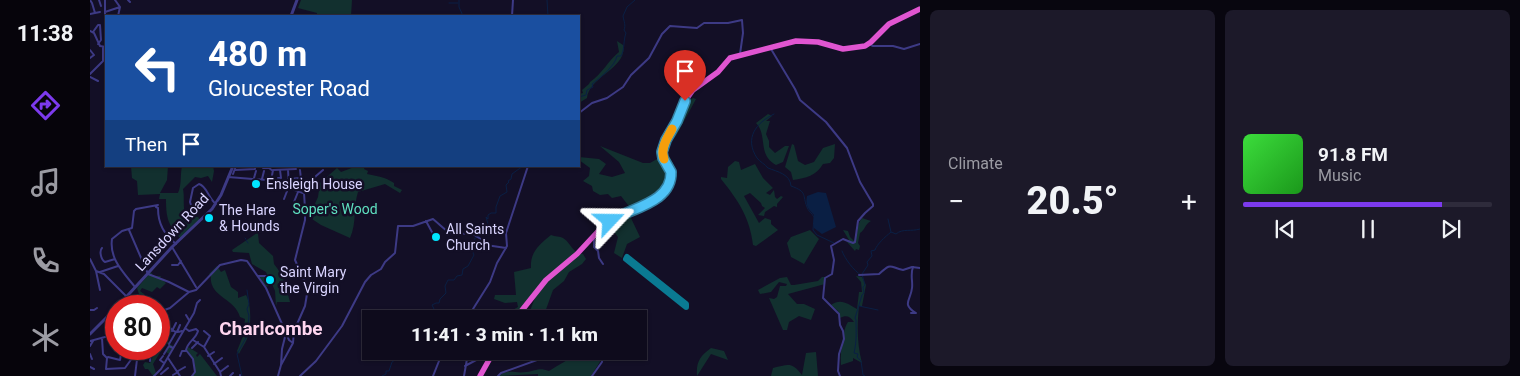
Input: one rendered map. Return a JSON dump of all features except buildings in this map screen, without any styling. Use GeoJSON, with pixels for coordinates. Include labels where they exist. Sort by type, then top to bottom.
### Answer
{"type":"FeatureCollection","features":[{"type":"Feature","properties":{"kind":"highway"},"geometry":{"type":"LineString","coordinates":[[522,310],[546,280],[603,226],[644,206],[667,188],[671,180],[671,172],[663,158],[662,152],[666,140],[677,121],[685,101],[693,90],[718,72],[729,58],[796,41],[818,42],[843,49],[859,48],[869,44],[885,27],[920,9]]}},
{"type":"Feature","properties":{"kind":"highway"},"geometry":{"type":"LineString","coordinates":[[482,374],[489,360]]}},
{"type":"Feature","properties":{"kind":"street"},"geometry":{"type":"LineString","coordinates":[[90,0],[95,13]]}},
{"type":"Feature","properties":{"kind":"street"},"geometry":{"type":"LineString","coordinates":[[99,0],[101,6]]}},
{"type":"Feature","properties":{"kind":"street"},"geometry":{"type":"LineString","coordinates":[[105,0],[105,18]]}},
{"type":"Feature","properties":{"kind":"street"},"geometry":{"type":"LineString","coordinates":[[117,0],[120,7],[118,15]]}},
{"type":"Feature","properties":{"kind":"street"},"geometry":{"type":"LineString","coordinates":[[291,15],[297,0]]}},
{"type":"Feature","properties":{"kind":"street"},"geometry":{"type":"LineString","coordinates":[[512,15],[513,0]]}},
{"type":"Feature","properties":{"kind":"street"},"geometry":{"type":"LineString","coordinates":[[105,12],[120,7]]}},
{"type":"Feature","properties":{"kind":"street"},"geometry":{"type":"LineString","coordinates":[[90,14],[100,12]]}},
{"type":"Feature","properties":{"kind":"street"},"geometry":{"type":"LineString","coordinates":[[580,112],[592,103],[607,98],[623,87],[631,75],[649,58],[662,34],[670,26],[697,28],[704,24],[743,20],[740,54]]}},
{"type":"Feature","properties":{"kind":"street"},"geometry":{"type":"LineString","coordinates":[[98,44],[101,40],[100,25],[91,31],[98,44],[105,47],[105,60],[90,75],[98,81]]}},
{"type":"Feature","properties":{"kind":"street"},"geometry":{"type":"LineString","coordinates":[[869,44],[871,46],[904,48],[920,44]]}},
{"type":"Feature","properties":{"kind":"street"},"geometry":{"type":"LineString","coordinates":[[771,48],[796,89],[800,100],[826,122],[847,148],[860,182],[873,204],[858,221],[855,242],[853,243],[843,238],[830,246],[834,265],[832,274],[825,278],[822,295],[839,314],[840,326],[843,331],[844,339],[839,354],[838,372],[840,376]]}},
{"type":"Feature","properties":{"kind":"street"},"geometry":{"type":"LineString","coordinates":[[90,50],[94,55],[90,58]]}},
{"type":"Feature","properties":{"kind":"street"},"geometry":{"type":"LineString","coordinates":[[474,310],[490,282],[497,263],[506,248],[506,232],[528,167]]}},
{"type":"Feature","properties":{"kind":"street"},"geometry":{"type":"LineString","coordinates":[[233,174],[235,168],[247,168]]}},
{"type":"Feature","properties":{"kind":"street","name":"Lansdown Road"},"geometry":{"type":"LineString","coordinates":[[129,295],[216,204],[228,177],[235,168]]}},
{"type":"Feature","properties":{"kind":"street"},"geometry":{"type":"LineString","coordinates":[[271,181],[272,168]]}},
{"type":"Feature","properties":{"kind":"street"},"geometry":{"type":"LineString","coordinates":[[262,179],[263,169],[296,170]]}},
{"type":"Feature","properties":{"kind":"street"},"geometry":{"type":"LineString","coordinates":[[278,178],[281,178],[280,170]]}},
{"type":"Feature","properties":{"kind":"street"},"geometry":{"type":"LineString","coordinates":[[284,198],[288,188],[288,170]]}},
{"type":"Feature","properties":{"kind":"street"},"geometry":{"type":"LineString","coordinates":[[228,177],[262,179],[294,189],[302,188],[300,170]]}},
{"type":"Feature","properties":{"kind":"street"},"geometry":{"type":"LineString","coordinates":[[281,365],[293,343],[294,329],[305,306],[307,294],[305,282],[295,260],[306,208],[304,193],[316,176],[323,170]]}},
{"type":"Feature","properties":{"kind":"street"},"geometry":{"type":"LineString","coordinates":[[254,178],[256,171]]}},
{"type":"Feature","properties":{"kind":"street"},"geometry":{"type":"LineString","coordinates":[[246,178],[247,173]]}},
{"type":"Feature","properties":{"kind":"street"},"geometry":{"type":"LineString","coordinates":[[288,179],[301,178]]}},
{"type":"Feature","properties":{"kind":"street"},"geometry":{"type":"LineString","coordinates":[[190,205],[193,188],[199,184],[204,186],[210,199],[216,204]]}},
{"type":"Feature","properties":{"kind":"street"},"geometry":{"type":"LineString","coordinates":[[294,189],[304,193]]}},
{"type":"Feature","properties":{"kind":"street"},"geometry":{"type":"LineString","coordinates":[[294,202],[298,192]]}},
{"type":"Feature","properties":{"kind":"street"},"geometry":{"type":"LineString","coordinates":[[136,288],[118,266],[112,248],[112,239],[122,231],[129,230],[133,226],[135,210],[158,207],[163,231],[176,244]]}},
{"type":"Feature","properties":{"kind":"street"},"geometry":{"type":"LineString","coordinates":[[300,376],[316,361],[342,326],[366,281],[395,254],[398,227],[413,226],[433,219],[453,235],[470,232],[486,244],[506,248]]}},
{"type":"Feature","properties":{"kind":"street"},"geometry":{"type":"LineString","coordinates":[[426,221],[433,234],[436,234]]}},
{"type":"Feature","properties":{"kind":"street"},"geometry":{"type":"LineString","coordinates":[[129,230],[148,274],[180,286],[189,292]]}},
{"type":"Feature","properties":{"kind":"street"},"geometry":{"type":"LineString","coordinates":[[593,237],[594,247],[598,251],[602,264]]}},
{"type":"Feature","properties":{"kind":"street"},"geometry":{"type":"LineString","coordinates":[[102,248],[100,254],[103,261],[115,259]]}},
{"type":"Feature","properties":{"kind":"street"},"geometry":{"type":"LineString","coordinates":[[172,248],[196,286]]}},
{"type":"Feature","properties":{"kind":"street"},"geometry":{"type":"LineString","coordinates":[[90,258],[96,271],[100,290]]}},
{"type":"Feature","properties":{"kind":"street"},"geometry":{"type":"LineString","coordinates":[[170,308],[189,292],[196,290],[215,268],[221,264],[246,260],[266,288],[289,340],[293,343]]}},
{"type":"Feature","properties":{"kind":"street"},"geometry":{"type":"LineString","coordinates":[[172,265],[178,265],[181,261]]}},
{"type":"Feature","properties":{"kind":"street"},"geometry":{"type":"LineString","coordinates":[[100,272],[118,266]]}},
{"type":"Feature","properties":{"kind":"street"},"geometry":{"type":"LineString","coordinates":[[861,275],[879,274],[890,266],[903,270],[913,267],[920,268]]}},
{"type":"Feature","properties":{"kind":"street"},"geometry":{"type":"LineString","coordinates":[[911,313],[916,313],[909,308],[908,303],[912,290],[911,277],[913,267]]}},
{"type":"Feature","properties":{"kind":"street"},"geometry":{"type":"LineString","coordinates":[[90,271],[100,272],[123,295]]}},
{"type":"Feature","properties":{"kind":"street"},"geometry":{"type":"LineString","coordinates":[[256,275],[266,276],[268,280]]}},
{"type":"Feature","properties":{"kind":"street"},"geometry":{"type":"LineString","coordinates":[[170,344],[178,333],[185,328],[200,300]]}},
{"type":"Feature","properties":{"kind":"street"},"geometry":{"type":"LineString","coordinates":[[90,310],[97,308]]}},
{"type":"Feature","properties":{"kind":"street"},"geometry":{"type":"LineString","coordinates":[[186,315],[189,320]]}},
{"type":"Feature","properties":{"kind":"street","name":"Lansdown Road"},"geometry":{"type":"LineString","coordinates":[[90,334],[105,320]]}},
{"type":"Feature","properties":{"kind":"street"},"geometry":{"type":"LineString","coordinates":[[172,331],[176,323]]}},
{"type":"Feature","properties":{"kind":"street"},"geometry":{"type":"LineString","coordinates":[[170,354],[180,325]]}},
{"type":"Feature","properties":{"kind":"street"},"geometry":{"type":"LineString","coordinates":[[185,328],[190,331],[198,330],[193,340],[188,344],[186,351]]}},
{"type":"Feature","properties":{"kind":"street"},"geometry":{"type":"LineString","coordinates":[[170,329],[178,333]]}},
{"type":"Feature","properties":{"kind":"street"},"geometry":{"type":"LineString","coordinates":[[204,331],[210,336],[204,347]]}},
{"type":"Feature","properties":{"kind":"street"},"geometry":{"type":"LineString","coordinates":[[278,376],[286,333]]}},
{"type":"Feature","properties":{"kind":"street"},"geometry":{"type":"LineString","coordinates":[[90,346],[91,341],[105,337]]}},
{"type":"Feature","properties":{"kind":"street"},"geometry":{"type":"LineString","coordinates":[[102,338],[103,354],[105,356]]}},
{"type":"Feature","properties":{"kind":"street"},"geometry":{"type":"LineString","coordinates":[[193,340],[204,347],[221,376]]}},
{"type":"Feature","properties":{"kind":"street"},"geometry":{"type":"LineString","coordinates":[[192,348],[198,342]]}},
{"type":"Feature","properties":{"kind":"street"},"geometry":{"type":"LineString","coordinates":[[164,363],[160,360],[163,355],[169,346],[173,348]]}},
{"type":"Feature","properties":{"kind":"street"},"geometry":{"type":"LineString","coordinates":[[180,356],[182,351],[186,351]]}},
{"type":"Feature","properties":{"kind":"street"},"geometry":{"type":"LineString","coordinates":[[186,351],[193,361],[195,372],[192,376]]}},
{"type":"Feature","properties":{"kind":"street"},"geometry":{"type":"LineString","coordinates":[[208,356],[214,352]]}},
{"type":"Feature","properties":{"kind":"street"},"geometry":{"type":"LineString","coordinates":[[214,364],[222,358]]}},
{"type":"Feature","properties":{"kind":"street"},"geometry":{"type":"LineString","coordinates":[[106,360],[106,369],[125,368],[131,360]]}},
{"type":"Feature","properties":{"kind":"street"},"geometry":{"type":"LineString","coordinates":[[135,376],[137,360]]}},
{"type":"Feature","properties":{"kind":"street"},"geometry":{"type":"LineString","coordinates":[[155,375],[166,360]]}},
{"type":"Feature","properties":{"kind":"street"},"geometry":{"type":"LineString","coordinates":[[170,360],[180,376]]}},
{"type":"Feature","properties":{"kind":"street"},"geometry":{"type":"LineString","coordinates":[[433,376],[439,360]]}},
{"type":"Feature","properties":{"kind":"street"},"geometry":{"type":"LineString","coordinates":[[464,376],[467,360]]}},
{"type":"Feature","properties":{"kind":"street"},"geometry":{"type":"LineString","coordinates":[[467,363],[474,360]]}},
{"type":"Feature","properties":{"kind":"street"},"geometry":{"type":"LineString","coordinates":[[498,376],[500,373],[537,360]]}},
{"type":"Feature","properties":{"kind":"street"},"geometry":{"type":"LineString","coordinates":[[592,376],[602,360]]}},
{"type":"Feature","properties":{"kind":"street"},"geometry":{"type":"LineString","coordinates":[[220,372],[228,366]]}},
{"type":"Feature","properties":{"kind":"street"},"geometry":{"type":"LineString","coordinates":[[90,367],[94,369]]}},
{"type":"Feature","properties":{"kind":"street"},"geometry":{"type":"LineString","coordinates":[[173,375],[185,367]]}},
{"type":"Feature","properties":{"kind":"street"},"geometry":{"type":"LineString","coordinates":[[161,375],[168,368]]}},
{"type":"Feature","properties":{"kind":"street"},"geometry":{"type":"LineString","coordinates":[[161,369],[161,375]]}},
{"type":"Feature","properties":{"kind":"green space"},"geometry":{"type":"Polygon","coordinates":[[[301,0],[352,0],[351,15],[317,15],[317,13],[298,8],[301,0]]]}},
{"type":"Feature","properties":{"kind":"green space"},"geometry":{"type":"Polygon","coordinates":[[[617,41],[623,45],[620,59],[616,65],[593,85],[587,98],[580,102],[582,90],[619,52],[617,41]]]}},
{"type":"Feature","properties":{"kind":"green space"},"geometry":{"type":"Polygon","coordinates":[[[689,99],[696,99],[676,136],[668,145],[667,152],[675,167],[675,177],[663,154],[689,99]]]}},
{"type":"Feature","properties":{"kind":"green space"},"geometry":{"type":"Polygon","coordinates":[[[768,114],[772,116],[766,121],[770,121],[766,134],[769,147],[775,153],[785,146],[789,146],[783,162],[776,165],[770,161],[764,150],[762,133],[756,123],[768,114]]]}},
{"type":"Feature","properties":{"kind":"green space"},"geometry":{"type":"Polygon","coordinates":[[[792,144],[794,145],[798,161],[805,165],[814,162],[823,148],[835,144],[834,158],[830,163],[823,164],[810,176],[793,180],[791,172],[785,167],[792,144]]]}},
{"type":"Feature","properties":{"kind":"green space"},"geometry":{"type":"Polygon","coordinates":[[[600,146],[643,163],[650,163],[660,159],[660,165],[666,173],[668,183],[651,201],[631,209],[621,196],[612,198],[608,194],[600,195],[593,191],[592,186],[583,181],[589,176],[590,168],[580,161],[580,157],[599,159],[606,164],[599,174],[612,177],[625,173],[619,162],[600,146]]]}},
{"type":"Feature","properties":{"kind":"green space"},"geometry":{"type":"Polygon","coordinates":[[[735,161],[739,162],[741,170],[755,164],[763,178],[773,188],[766,193],[770,195],[774,190],[777,199],[781,196],[783,197],[777,204],[777,207],[774,206],[765,212],[764,216],[758,215],[765,208],[761,203],[750,193],[744,196],[759,223],[765,218],[771,220],[771,224],[778,230],[756,246],[753,245],[749,226],[742,210],[733,194],[721,179],[721,177],[727,178],[728,167],[735,161]]]}},
{"type":"Feature","properties":{"kind":"green space"},"geometry":{"type":"Polygon","coordinates":[[[131,167],[168,167],[167,180],[160,193],[178,193],[182,167],[213,167],[214,171],[212,182],[208,176],[195,177],[183,189],[186,215],[198,217],[200,220],[181,239],[173,230],[169,221],[166,199],[159,199],[160,194],[138,195],[137,181],[132,178],[131,167]]]}},
{"type":"Feature","properties":{"kind":"green space","name":"Soper's Wood"},"geometry":{"type":"Polygon","coordinates":[[[354,167],[365,167],[364,169],[368,171],[367,174],[387,179],[394,183],[394,186],[402,190],[400,193],[385,184],[358,192],[354,227],[350,238],[321,225],[309,217],[318,197],[320,183],[337,168],[341,172],[354,167]]]}},
{"type":"Feature","properties":{"kind":"green space"},"geometry":{"type":"Polygon","coordinates":[[[630,216],[640,237],[627,244],[622,258],[614,253],[618,237],[610,227],[617,220],[630,216]]]}},
{"type":"Feature","properties":{"kind":"green space"},"geometry":{"type":"Polygon","coordinates":[[[862,218],[871,221],[860,233],[859,250],[856,249],[855,251],[847,242],[849,240],[843,230],[848,231],[854,241],[862,218]]]}},
{"type":"Feature","properties":{"kind":"green space"},"geometry":{"type":"Polygon","coordinates":[[[810,230],[819,239],[804,264],[791,257],[787,243],[791,237],[810,230]]]}},
{"type":"Feature","properties":{"kind":"green space"},"geometry":{"type":"Polygon","coordinates":[[[257,233],[259,243],[273,256],[274,264],[283,276],[290,302],[277,302],[276,306],[275,291],[272,284],[266,287],[258,277],[266,277],[271,284],[266,272],[252,264],[249,253],[233,252],[232,250],[257,233]]]}},
{"type":"Feature","properties":{"kind":"green space"},"geometry":{"type":"Polygon","coordinates":[[[551,235],[560,237],[566,240],[576,252],[583,254],[586,259],[582,264],[569,272],[564,281],[553,290],[546,310],[530,310],[536,295],[524,310],[513,310],[518,307],[517,302],[505,303],[494,299],[495,295],[516,295],[514,272],[531,268],[532,258],[539,246],[551,235]]]}},
{"type":"Feature","properties":{"kind":"green space"},"geometry":{"type":"Polygon","coordinates":[[[217,266],[221,272],[225,270],[231,287],[238,292],[238,298],[246,295],[248,299],[250,323],[246,341],[239,354],[237,351],[243,336],[245,319],[240,317],[233,306],[214,288],[211,282],[211,275],[209,274],[217,266]]]}},
{"type":"Feature","properties":{"kind":"green space"},"geometry":{"type":"Polygon","coordinates":[[[151,272],[153,276],[161,276],[160,278],[166,283],[160,289],[157,287],[152,292],[142,288],[140,291],[144,295],[136,295],[139,294],[137,288],[151,272]]]}},
{"type":"Feature","properties":{"kind":"green space"},"geometry":{"type":"Polygon","coordinates":[[[856,276],[862,277],[866,285],[862,306],[859,306],[858,321],[858,342],[862,363],[853,358],[853,361],[841,365],[841,349],[846,325],[848,322],[854,322],[848,317],[840,318],[838,311],[831,305],[841,302],[857,309],[859,292],[862,292],[861,282],[856,276]]]}},
{"type":"Feature","properties":{"kind":"green space"},"geometry":{"type":"Polygon","coordinates":[[[787,277],[791,285],[818,281],[822,277],[825,277],[825,284],[788,294],[797,304],[804,304],[815,309],[811,320],[799,316],[789,322],[787,330],[783,330],[769,298],[774,299],[777,297],[780,286],[786,286],[787,284],[779,282],[771,292],[760,294],[758,290],[780,278],[787,277]]]}},
{"type":"Feature","properties":{"kind":"green space"},"geometry":{"type":"Polygon","coordinates":[[[188,347],[198,353],[197,357],[200,354],[217,376],[192,376],[195,374],[194,361],[187,350],[188,347]]]}},
{"type":"Feature","properties":{"kind":"green space"},"geometry":{"type":"Polygon","coordinates":[[[711,348],[724,351],[728,360],[711,354],[697,376],[697,367],[700,360],[711,348]]]}},
{"type":"Feature","properties":{"kind":"green space"},"geometry":{"type":"Polygon","coordinates":[[[816,352],[818,376],[771,376],[773,368],[787,365],[796,368],[802,375],[806,353],[816,352]]]}},
{"type":"Feature","properties":{"kind":"green space"},"geometry":{"type":"Polygon","coordinates":[[[151,360],[155,360],[153,364],[156,373],[153,376],[143,365],[145,362],[150,363],[151,360]]]}},
{"type":"Feature","properties":{"kind":"green space"},"geometry":{"type":"Polygon","coordinates":[[[567,360],[601,360],[591,376],[538,376],[538,374],[498,376],[509,372],[530,372],[540,369],[549,371],[567,360]]]}},
{"type":"Feature","properties":{"kind":"water"},"geometry":{"type":"Polygon","coordinates":[[[818,192],[826,193],[836,227],[822,234],[814,228],[814,215],[806,202],[807,196],[818,192]]]}},
{"type":"Feature","properties":{"kind":"waterway"},"geometry":{"type":"LineString","coordinates":[[459,0],[459,7],[463,15]]}},
{"type":"Feature","properties":{"kind":"waterway"},"geometry":{"type":"LineString","coordinates":[[547,0],[548,15]]}},
{"type":"Feature","properties":{"kind":"waterway"},"geometry":{"type":"LineString","coordinates":[[580,97],[586,95],[587,90],[593,87],[592,84],[610,68],[617,56],[621,56],[626,33],[623,16],[627,7],[635,0]]}},
{"type":"Feature","properties":{"kind":"waterway"},"geometry":{"type":"LineString","coordinates":[[449,3],[458,3]]}},
{"type":"Feature","properties":{"kind":"waterway"},"geometry":{"type":"LineString","coordinates":[[774,114],[762,122],[754,132],[752,138],[753,151],[757,158],[768,168],[786,176],[791,186],[804,194],[808,208],[814,217],[813,230],[817,235],[834,243]]}},
{"type":"Feature","properties":{"kind":"waterway"},"geometry":{"type":"LineString","coordinates":[[432,310],[434,309],[432,305],[439,303],[446,293],[445,286],[448,280],[454,280],[457,276],[462,275],[463,269],[468,266],[474,255],[475,238],[480,236],[483,227],[488,224],[486,217],[488,219],[488,215],[496,213],[500,196],[507,192],[506,185],[508,181],[511,179],[512,174],[522,167]]}},
{"type":"Feature","properties":{"kind":"waterway"},"geometry":{"type":"LineString","coordinates":[[888,219],[891,232]]}},
{"type":"Feature","properties":{"kind":"waterway"},"geometry":{"type":"LineString","coordinates":[[865,376],[863,375],[861,361],[857,357],[858,354],[854,353],[856,344],[855,318],[865,285],[862,274],[872,256],[871,251],[875,250],[879,243],[891,232],[896,234],[901,231],[920,229]]}},
{"type":"Feature","properties":{"kind":"waterway"},"geometry":{"type":"LineString","coordinates":[[842,251],[845,258],[861,275]]}},
{"type":"Feature","properties":{"kind":"waterway"},"geometry":{"type":"LineString","coordinates":[[242,376],[237,354],[247,336],[249,316],[247,290]]}},
{"type":"Feature","properties":{"kind":"waterway"},"geometry":{"type":"LineString","coordinates":[[859,306],[878,310]]}},
{"type":"Feature","properties":{"kind":"waterway"},"geometry":{"type":"LineString","coordinates":[[382,376],[386,374],[386,371],[389,371],[392,362],[395,360]]}},
{"type":"Feature","properties":{"kind":"runway"},"geometry":{"type":"LineString","coordinates":[[627,257],[686,304],[686,307],[626,259],[627,257]]}},
{"type":"Feature","properties":{"kind":"slow traffic"},"geometry":{"type":"LineString","coordinates":[[664,159],[662,155],[663,147],[672,129]]}},
{"type":"Feature","properties":{"kind":"place","name":"Ensleigh House"},"geometry":{"type":"Point","coordinates":[256,184]}},
{"type":"Feature","properties":{"kind":"place","name":"The Hare & Hounds"},"geometry":{"type":"Point","coordinates":[209,218]}},
{"type":"Feature","properties":{"kind":"place","name":"All Saints Church"},"geometry":{"type":"Point","coordinates":[436,237]}},
{"type":"Feature","properties":{"kind":"place","name":"Saint Mary the Virgin"},"geometry":{"type":"Point","coordinates":[270,280]}},
{"type":"Feature","properties":{"kind":"district","name":"Charlcombe"},"geometry":{"type":"Point","coordinates":[271,328]}},
{"type":"Feature","properties":{"kind":"route"},"geometry":{"type":"LineString","coordinates":[[610,221],[648,204],[668,186],[671,180],[671,172],[663,158],[662,152],[685,101]]}}]}
